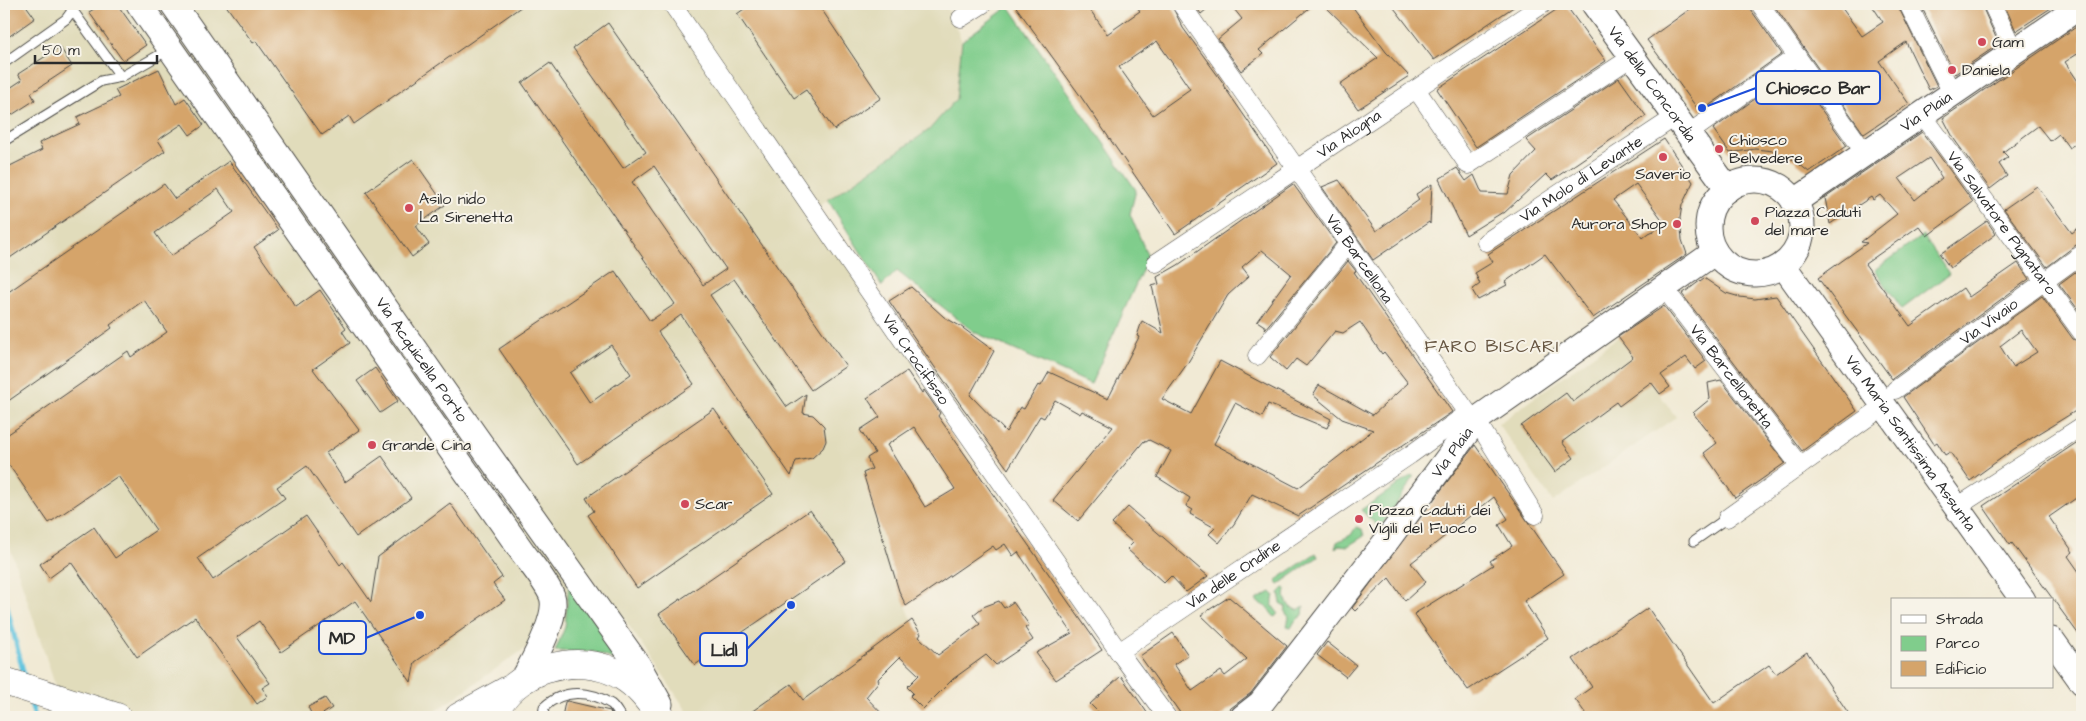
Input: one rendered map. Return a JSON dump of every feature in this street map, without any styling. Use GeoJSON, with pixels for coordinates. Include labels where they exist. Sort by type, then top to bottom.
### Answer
{"type":"FeatureCollection","features":[{"type":"Feature","properties":{"kind":"main road","name":"Via Acquicella Porto"},"geometry":{"type":"LineString","coordinates":[[139,4],[536,570],[552,597],[552,616],[546,633],[520,683]]}},
{"type":"Feature","properties":{"kind":"main road","name":"Via Acquicella Porto"},"geometry":{"type":"LineString","coordinates":[[173,4],[475,436],[638,665],[667,717]]}},
{"type":"Feature","properties":{"kind":"main road","name":"Via della Concordia"},"geometry":{"type":"LineString","coordinates":[[1594,4],[1728,189]]}},
{"type":"Feature","properties":{"kind":"main road","name":"Via Plaia"},"geometry":{"type":"LineString","coordinates":[[1794,202],[2082,5]]}},
{"type":"Feature","properties":{"kind":"main road"},"geometry":{"type":"LineString","coordinates":[[222,123],[245,107]]}},
{"type":"Feature","properties":{"kind":"main road"},"geometry":{"type":"LineString","coordinates":[[261,178],[283,162]]}},
{"type":"Feature","properties":{"kind":"main road"},"geometry":{"type":"LineString","coordinates":[[1761,180],[1782,189],[1794,202],[1801,217],[1802,233],[1797,249],[1783,265],[1765,273],[1746,273],[1728,266],[1715,252],[1708,235],[1708,218],[1715,202],[1728,189],[1743,182],[1761,180]]}},
{"type":"Feature","properties":{"kind":"main road","name":"Via Plaia"},"geometry":{"type":"LineString","coordinates":[[1242,717],[1261,703],[1388,539],[1430,481],[1472,417],[1715,252]]}},
{"type":"Feature","properties":{"kind":"main road","name":"Via Maria Santissima Assunta"},"geometry":{"type":"LineString","coordinates":[[1783,265],[1797,286],[1890,398],[1957,507],[2022,598]]}},
{"type":"Feature","properties":{"kind":"main road"},"geometry":{"type":"LineString","coordinates":[[380,348],[402,332]]}},
{"type":"Feature","properties":{"kind":"main road"},"geometry":{"type":"LineString","coordinates":[[453,452],[475,436]]}},
{"type":"Feature","properties":{"kind":"main road"},"geometry":{"type":"LineString","coordinates":[[2054,643],[2082,682]]}},
{"type":"Feature","properties":{"kind":"main road"},"geometry":{"type":"LineString","coordinates":[[459,717],[548,667],[575,663],[606,668],[621,675],[635,685],[662,717]]}},
{"type":"Feature","properties":{"kind":"main road"},"geometry":{"type":"LineString","coordinates":[[4,681],[117,717]]}},
{"type":"Feature","properties":{"kind":"main road"},"geometry":{"type":"LineString","coordinates":[[493,717],[504,699],[520,683]]}},
{"type":"Feature","properties":{"kind":"street","name":"Via Crocifisso"},"geometry":{"type":"LineString","coordinates":[[672,4],[1165,716]]}},
{"type":"Feature","properties":{"kind":"street"},"geometry":{"type":"LineString","coordinates":[[961,18],[983,4]]}},
{"type":"Feature","properties":{"kind":"street","name":"Via Barcellona"},"geometry":{"type":"LineString","coordinates":[[1181,4],[1472,417],[1535,515]]}},
{"type":"Feature","properties":{"kind":"street","name":"Via Alogna"},"geometry":{"type":"LineString","coordinates":[[1156,263],[1543,4]]}},
{"type":"Feature","properties":{"kind":"street"},"geometry":{"type":"LineString","coordinates":[[1760,4],[1865,153]]}},
{"type":"Feature","properties":{"kind":"street"},"geometry":{"type":"LineString","coordinates":[[1908,4],[1952,93]]}},
{"type":"Feature","properties":{"kind":"street"},"geometry":{"type":"LineString","coordinates":[[1992,4],[2014,51]]}},
{"type":"Feature","properties":{"kind":"street","name":"Via Molo di Levante"},"geometry":{"type":"LineString","coordinates":[[1486,242],[1797,56]]}},
{"type":"Feature","properties":{"kind":"street"},"geometry":{"type":"LineString","coordinates":[[1416,89],[1468,165],[1632,57]]}},
{"type":"Feature","properties":{"kind":"street","name":"Via Salvatore Pignataro"},"geometry":{"type":"LineString","coordinates":[[1922,114],[2082,333]]}},
{"type":"Feature","properties":{"kind":"street"},"geometry":{"type":"LineString","coordinates":[[1257,356],[1349,243]]}},
{"type":"Feature","properties":{"kind":"street","name":"Via Vivaio"},"geometry":{"type":"LineString","coordinates":[[1727,518],[1800,466],[2082,254]]}},
{"type":"Feature","properties":{"kind":"street","name":"Via Barcellonetta"},"geometry":{"type":"LineString","coordinates":[[1664,288],[1800,466]]}},
{"type":"Feature","properties":{"kind":"street","name":"Via delle Ondine"},"geometry":{"type":"LineString","coordinates":[[1119,652],[1410,455],[1472,417]]}},
{"type":"Feature","properties":{"kind":"street"},"geometry":{"type":"LineString","coordinates":[[1957,507],[2082,426]]}},
{"type":"Feature","properties":{"kind":"street"},"geometry":{"type":"LineString","coordinates":[[1410,455],[1426,459],[1431,471],[1430,481]]}},
{"type":"Feature","properties":{"kind":"lane"},"geometry":{"type":"LineString","coordinates":[[72,6],[121,77]]}},
{"type":"Feature","properties":{"kind":"lane"},"geometry":{"type":"LineString","coordinates":[[4,63],[66,19],[72,6]]}},
{"type":"Feature","properties":{"kind":"lane"},"geometry":{"type":"LineString","coordinates":[[4,141],[101,81],[121,77],[170,48]]}},
{"type":"Feature","properties":{"kind":"lane"},"geometry":{"type":"LineString","coordinates":[[1694,541],[1727,518]]}},
{"type":"Feature","properties":{"kind":"lane"},"geometry":{"type":"LineString","coordinates":[[543,717],[544,707],[551,700],[564,694],[577,693],[596,697],[613,705],[621,717]]}},
{"type":"Feature","properties":{"kind":"shaded area"},"geometry":{"type":"Polygon","coordinates":[[[4,4],[945,4],[962,41],[956,99],[929,130],[814,210],[918,363],[867,397],[880,417],[875,453],[867,458],[872,469],[863,474],[891,569],[912,620],[842,672],[880,717],[691,717],[606,592],[427,717],[153,717],[57,691],[4,529],[4,4]]]}},
{"type":"Feature","properties":{"kind":"shaded area"},"geometry":{"type":"Polygon","coordinates":[[[1618,337],[1676,417],[1553,502],[1498,424],[1618,337]]]}},
{"type":"Feature","properties":{"kind":"green space"},"geometry":{"type":"Polygon","coordinates":[[[1009,6],[1136,190],[1130,214],[1148,257],[1091,384],[974,332],[897,271],[882,286],[828,200],[929,130],[956,99],[962,41],[1009,6]]]}},
{"type":"Feature","properties":{"kind":"green space"},"geometry":{"type":"Polygon","coordinates":[[[1923,235],[1949,274],[1902,309],[1875,270],[1923,235]]]}},
{"type":"Feature","properties":{"kind":"green space"},"geometry":{"type":"Polygon","coordinates":[[[1412,475],[1414,477],[1380,528],[1361,510],[1412,475]]]}},
{"type":"Feature","properties":{"kind":"green space"},"geometry":{"type":"Polygon","coordinates":[[[1356,527],[1362,529],[1364,536],[1348,546],[1339,545],[1335,549],[1337,542],[1351,535],[1356,527]]]}},
{"type":"Feature","properties":{"kind":"green space"},"geometry":{"type":"Polygon","coordinates":[[[1316,553],[1318,557],[1279,584],[1276,580],[1316,553]]]}},
{"type":"Feature","properties":{"kind":"green space"},"geometry":{"type":"Polygon","coordinates":[[[569,584],[617,652],[613,659],[594,652],[555,651],[565,627],[569,584]]]}},
{"type":"Feature","properties":{"kind":"green space"},"geometry":{"type":"Polygon","coordinates":[[[1284,588],[1286,589],[1285,598],[1290,607],[1298,610],[1304,606],[1303,615],[1295,621],[1291,628],[1287,627],[1289,617],[1285,612],[1286,607],[1281,603],[1279,593],[1284,588]]]}},
{"type":"Feature","properties":{"kind":"green space"},"geometry":{"type":"Polygon","coordinates":[[[1271,592],[1274,595],[1272,605],[1278,613],[1275,617],[1268,608],[1256,600],[1271,592]]]}},
{"type":"Feature","properties":{"kind":"building"},"geometry":{"type":"Polygon","coordinates":[[[4,4],[25,4],[35,18],[4,40],[4,4]]]}},
{"type":"Feature","properties":{"kind":"building"},"geometry":{"type":"Polygon","coordinates":[[[102,4],[117,4],[146,45],[123,61],[89,12],[102,4]]]}},
{"type":"Feature","properties":{"kind":"building"},"geometry":{"type":"Polygon","coordinates":[[[225,4],[525,4],[354,124],[349,116],[322,135],[256,41],[253,43],[225,4]]]}},
{"type":"Feature","properties":{"kind":"building"},"geometry":{"type":"Polygon","coordinates":[[[751,4],[818,4],[881,98],[834,130],[806,90],[794,98],[737,14],[751,4]]]}},
{"type":"Feature","properties":{"kind":"building"},"geometry":{"type":"Polygon","coordinates":[[[1014,4],[1086,4],[1107,34],[1140,11],[1135,4],[1171,4],[1183,28],[1224,84],[1277,163],[1175,234],[1079,94],[1014,4]],[[1157,41],[1119,67],[1153,115],[1190,89],[1157,41]]]}},
{"type":"Feature","properties":{"kind":"building"},"geometry":{"type":"Polygon","coordinates":[[[1194,4],[1213,4],[1201,14],[1194,4]]]}},
{"type":"Feature","properties":{"kind":"building"},"geometry":{"type":"Polygon","coordinates":[[[1230,4],[1314,4],[1259,50],[1263,54],[1241,71],[1218,39],[1242,19],[1230,4]]]}},
{"type":"Feature","properties":{"kind":"building"},"geometry":{"type":"Polygon","coordinates":[[[1323,4],[1349,4],[1352,6],[1386,52],[1409,76],[1358,109],[1340,84],[1378,58],[1323,4]]]}},
{"type":"Feature","properties":{"kind":"building"},"geometry":{"type":"Polygon","coordinates":[[[1391,4],[1518,4],[1434,60],[1391,4]]]}},
{"type":"Feature","properties":{"kind":"building"},"geometry":{"type":"Polygon","coordinates":[[[1565,4],[1606,61],[1476,147],[1437,89],[1565,4]]]}},
{"type":"Feature","properties":{"kind":"building"},"geometry":{"type":"Polygon","coordinates":[[[1697,4],[1750,4],[1751,10],[1782,54],[1700,112],[1647,40],[1697,4]]]}},
{"type":"Feature","properties":{"kind":"building"},"geometry":{"type":"Polygon","coordinates":[[[1773,4],[1839,4],[1862,36],[1883,22],[1871,4],[1897,4],[1937,86],[1929,90],[1906,42],[1879,61],[1909,104],[1864,134],[1773,4]]]}},
{"type":"Feature","properties":{"kind":"building"},"geometry":{"type":"Polygon","coordinates":[[[1920,4],[1981,4],[1999,44],[1955,74],[1920,4]]]}},
{"type":"Feature","properties":{"kind":"building"},"geometry":{"type":"Polygon","coordinates":[[[2004,4],[2057,4],[2016,31],[2004,4]]]}},
{"type":"Feature","properties":{"kind":"building"},"geometry":{"type":"Polygon","coordinates":[[[608,23],[846,366],[811,390],[734,279],[710,295],[787,407],[806,394],[803,413],[813,415],[824,426],[826,441],[823,448],[812,458],[796,461],[791,476],[681,315],[658,332],[694,384],[578,464],[499,349],[615,271],[650,321],[675,304],[522,83],[550,63],[623,168],[646,152],[573,48],[608,23]],[[654,166],[632,182],[703,285],[726,269],[654,166]],[[611,345],[570,373],[590,403],[631,374],[611,345]]]}},
{"type":"Feature","properties":{"kind":"building"},"geometry":{"type":"Polygon","coordinates":[[[2082,23],[2082,51],[2065,62],[2082,87],[2082,139],[2069,148],[2059,134],[2050,141],[2038,126],[2003,152],[2008,157],[1999,164],[2007,176],[1990,189],[1954,139],[1943,118],[2082,23]]]}},
{"type":"Feature","properties":{"kind":"building"},"geometry":{"type":"Polygon","coordinates":[[[60,47],[72,66],[31,93],[35,100],[4,120],[4,92],[22,80],[18,74],[60,47]]]}},
{"type":"Feature","properties":{"kind":"building"},"geometry":{"type":"Polygon","coordinates":[[[159,69],[176,104],[185,98],[204,125],[190,135],[182,124],[158,140],[165,151],[4,262],[4,169],[42,150],[39,143],[80,124],[77,117],[119,97],[115,90],[159,69]]]}},
{"type":"Feature","properties":{"kind":"building"},"geometry":{"type":"Polygon","coordinates":[[[1794,71],[1847,146],[1809,172],[1794,160],[1773,151],[1755,149],[1730,153],[1713,129],[1794,71]]]}},
{"type":"Feature","properties":{"kind":"building"},"geometry":{"type":"Polygon","coordinates":[[[1619,78],[1646,116],[1552,180],[1546,174],[1503,214],[1503,212],[1466,235],[1439,179],[1457,168],[1466,181],[1474,175],[1482,193],[1508,194],[1513,175],[1536,151],[1526,140],[1619,78]]]}},
{"type":"Feature","properties":{"kind":"building"},"geometry":{"type":"Polygon","coordinates":[[[1922,132],[1973,202],[1927,236],[1919,226],[1865,264],[1910,326],[1963,288],[1969,297],[2018,263],[2029,279],[1892,379],[1818,278],[1867,243],[1861,242],[1897,214],[1880,195],[1873,200],[1871,197],[1830,224],[1825,198],[1922,132]],[[1929,158],[1899,178],[1915,200],[1942,178],[1929,158]]]}},
{"type":"Feature","properties":{"kind":"building"},"geometry":{"type":"Polygon","coordinates":[[[1664,139],[1693,182],[1682,205],[1680,218],[1682,240],[1687,254],[1593,318],[1545,254],[1505,282],[1507,285],[1478,300],[1472,290],[1480,284],[1475,273],[1493,262],[1488,254],[1664,139]],[[1636,184],[1613,200],[1643,238],[1666,225],[1636,184]]]}},
{"type":"Feature","properties":{"kind":"building","name":"Asilo nido La Sirenetta"},"geometry":{"type":"Polygon","coordinates":[[[413,159],[445,205],[416,226],[429,244],[412,257],[366,192],[413,159]]]}},
{"type":"Feature","properties":{"kind":"building"},"geometry":{"type":"Polygon","coordinates":[[[229,161],[278,230],[254,247],[296,307],[320,290],[346,328],[342,331],[350,343],[313,369],[359,430],[326,453],[345,482],[382,456],[411,498],[356,537],[307,466],[277,487],[285,498],[198,558],[213,580],[306,516],[340,565],[343,562],[371,602],[378,557],[450,503],[502,577],[493,584],[505,600],[415,662],[411,682],[355,601],[281,652],[259,621],[237,637],[270,683],[262,688],[268,696],[257,704],[195,617],[137,657],[71,562],[49,578],[40,564],[94,527],[115,558],[156,530],[118,476],[49,523],[4,458],[4,437],[128,351],[131,357],[167,332],[144,300],[110,325],[112,328],[4,404],[4,295],[164,184],[175,199],[229,161]],[[218,189],[155,233],[171,256],[234,212],[218,189]]]}},
{"type":"Feature","properties":{"kind":"building"},"geometry":{"type":"Polygon","coordinates":[[[1339,180],[1376,231],[1419,200],[1416,194],[1432,184],[1430,224],[1429,222],[1373,260],[1322,187],[1339,180]]]}},
{"type":"Feature","properties":{"kind":"building"},"geometry":{"type":"Polygon","coordinates":[[[1293,184],[1336,243],[1265,329],[1266,327],[1257,321],[1291,274],[1262,250],[1242,267],[1249,276],[1228,295],[1187,364],[1162,399],[1191,414],[1220,361],[1331,419],[1327,428],[1268,404],[1262,417],[1235,403],[1214,444],[1298,488],[1373,430],[1342,419],[1313,395],[1319,385],[1373,415],[1408,383],[1384,352],[1382,354],[1360,322],[1343,333],[1335,331],[1306,366],[1296,359],[1286,371],[1270,357],[1348,261],[1452,412],[1298,516],[1252,494],[1234,524],[1219,543],[1209,534],[1215,528],[1190,514],[1193,510],[1186,506],[1190,498],[1157,477],[1171,451],[1149,440],[1144,441],[1078,521],[1053,500],[1113,427],[1082,411],[1080,414],[1055,400],[1044,418],[1040,416],[1008,469],[889,301],[911,287],[944,317],[960,326],[994,351],[970,395],[1006,432],[1020,407],[1024,409],[1038,385],[1041,386],[1049,372],[1108,399],[1139,337],[1137,336],[1142,321],[1163,333],[1152,286],[1159,284],[1157,277],[1178,265],[1293,184]]]}},
{"type":"Feature","properties":{"kind":"building"},"geometry":{"type":"Polygon","coordinates":[[[2037,186],[2072,233],[2082,225],[2082,244],[2076,245],[2047,267],[2004,209],[2037,186]]]}},
{"type":"Feature","properties":{"kind":"building"},"geometry":{"type":"Polygon","coordinates":[[[1987,221],[1996,234],[1950,268],[1940,254],[1987,221]]]}},
{"type":"Feature","properties":{"kind":"building"},"geometry":{"type":"Polygon","coordinates":[[[2082,267],[2082,315],[2059,284],[2082,267]]]}},
{"type":"Feature","properties":{"kind":"building"},"geometry":{"type":"Polygon","coordinates":[[[1704,278],[1726,293],[1740,297],[1755,299],[1776,296],[1857,411],[1802,451],[1682,294],[1704,278]]]}},
{"type":"Feature","properties":{"kind":"building"},"geometry":{"type":"Polygon","coordinates":[[[2042,296],[2073,339],[2082,343],[2082,407],[2014,449],[1970,481],[1950,452],[1945,455],[1937,442],[1934,444],[1903,397],[2042,296]],[[2021,330],[2000,346],[2013,367],[2037,352],[2021,330]]]}},
{"type":"Feature","properties":{"kind":"building"},"geometry":{"type":"Polygon","coordinates":[[[1664,306],[1706,361],[1695,369],[1686,357],[1661,375],[1670,387],[1660,394],[1651,382],[1619,406],[1616,402],[1562,442],[1574,458],[1555,472],[1521,426],[1566,393],[1573,402],[1633,357],[1618,337],[1664,306]]]}},
{"type":"Feature","properties":{"kind":"building"},"geometry":{"type":"Polygon","coordinates":[[[375,368],[398,401],[380,413],[357,381],[375,368]]]}},
{"type":"Feature","properties":{"kind":"building"},"geometry":{"type":"Polygon","coordinates":[[[907,371],[922,393],[924,390],[940,413],[938,416],[1102,650],[1056,680],[1036,653],[1072,633],[1018,552],[1013,556],[1005,544],[996,550],[993,546],[906,606],[899,591],[863,473],[872,469],[867,458],[875,453],[860,430],[880,417],[867,398],[907,371]],[[914,427],[887,445],[925,507],[955,489],[914,427]]]}},
{"type":"Feature","properties":{"kind":"building"},"geometry":{"type":"Polygon","coordinates":[[[1721,380],[1785,463],[1735,498],[1704,453],[1717,443],[1693,413],[1710,399],[1708,383],[1721,380]]]}},
{"type":"Feature","properties":{"kind":"building"},"geometry":{"type":"Polygon","coordinates":[[[714,409],[773,494],[637,588],[588,515],[594,511],[586,498],[714,409]]]}},
{"type":"Feature","properties":{"kind":"building"},"geometry":{"type":"Polygon","coordinates":[[[2076,443],[2082,452],[2082,494],[2049,517],[2073,552],[2068,556],[2082,576],[2082,639],[2054,598],[2052,598],[2012,543],[2010,545],[1983,506],[2076,443]]]}},
{"type":"Feature","properties":{"kind":"building"},"geometry":{"type":"Polygon","coordinates":[[[1475,445],[1564,574],[1524,601],[1548,638],[1468,690],[1414,614],[1493,565],[1490,561],[1512,546],[1499,525],[1508,519],[1494,497],[1411,563],[1426,582],[1405,601],[1389,578],[1355,611],[1352,608],[1475,445]]]}},
{"type":"Feature","properties":{"kind":"building"},"geometry":{"type":"Polygon","coordinates":[[[1128,507],[1208,576],[1186,592],[1171,576],[1164,583],[1127,549],[1133,543],[1112,524],[1128,507]]]}},
{"type":"Feature","properties":{"kind":"building"},"geometry":{"type":"Polygon","coordinates":[[[810,510],[846,561],[695,665],[659,614],[810,510]]]}},
{"type":"Feature","properties":{"kind":"building"},"geometry":{"type":"Polygon","coordinates":[[[1229,597],[1287,646],[1251,693],[1219,717],[1183,717],[1140,656],[1173,633],[1188,655],[1174,664],[1192,691],[1221,671],[1225,676],[1247,659],[1201,615],[1229,597]]]}},
{"type":"Feature","properties":{"kind":"building"},"geometry":{"type":"Polygon","coordinates":[[[999,601],[1004,608],[1013,602],[1029,625],[1025,628],[1033,640],[996,665],[986,655],[953,679],[923,709],[910,696],[913,693],[907,687],[919,675],[900,657],[878,679],[879,681],[866,697],[885,717],[744,717],[791,684],[803,700],[912,620],[921,634],[919,637],[938,655],[980,624],[973,615],[983,607],[999,601]]]}},
{"type":"Feature","properties":{"kind":"building"},"geometry":{"type":"Polygon","coordinates":[[[1648,608],[1714,703],[1769,665],[1776,674],[1807,652],[1851,717],[1588,717],[1575,699],[1592,687],[1573,659],[1648,608]]]}},
{"type":"Feature","properties":{"kind":"building"},"geometry":{"type":"Polygon","coordinates":[[[1327,642],[1356,665],[1346,677],[1317,655],[1327,642]]]}},
{"type":"Feature","properties":{"kind":"building"},"geometry":{"type":"Polygon","coordinates":[[[1121,676],[1150,717],[1103,717],[1090,704],[1121,676]]]}},
{"type":"Feature","properties":{"kind":"building"},"geometry":{"type":"Polygon","coordinates":[[[325,698],[332,708],[318,717],[313,717],[308,707],[325,698]]]}},
{"type":"Feature","properties":{"kind":"building"},"geometry":{"type":"Polygon","coordinates":[[[565,702],[610,711],[612,717],[562,717],[565,702]]]}},
{"type":"Feature","properties":{"kind":"waterway"},"geometry":{"type":"LineString","coordinates":[[4,595],[25,679]]}},
{"type":"Feature","properties":{"kind":"waterway"},"geometry":{"type":"LineString","coordinates":[[30,700],[35,717]]}},
{"type":"Feature","properties":{"kind":"place","name":"Gam"},"geometry":{"type":"Point","coordinates":[1982,42]}},
{"type":"Feature","properties":{"kind":"place","name":"Daniela"},"geometry":{"type":"Point","coordinates":[1952,70]}},
{"type":"Feature","properties":{"kind":"place","name":"Chiosco Bar"},"geometry":{"type":"Point","coordinates":[1702,108]}},
{"type":"Feature","properties":{"kind":"place","name":"Chiosco Belvedere"},"geometry":{"type":"Point","coordinates":[1719,149]}},
{"type":"Feature","properties":{"kind":"place","name":"Saverio"},"geometry":{"type":"Point","coordinates":[1663,157]}},
{"type":"Feature","properties":{"kind":"place","name":"Asilo nido La Sirenetta"},"geometry":{"type":"Point","coordinates":[409,208]}},
{"type":"Feature","properties":{"kind":"place","name":"Piazza Caduti del mare"},"geometry":{"type":"Point","coordinates":[1755,221]}},
{"type":"Feature","properties":{"kind":"place","name":"Aurora Shop"},"geometry":{"type":"Point","coordinates":[1677,224]}},
{"type":"Feature","properties":{"kind":"place","name":"Grande Cina"},"geometry":{"type":"Point","coordinates":[372,445]}},
{"type":"Feature","properties":{"kind":"place","name":"Scar"},"geometry":{"type":"Point","coordinates":[685,504]}},
{"type":"Feature","properties":{"kind":"place","name":"Piazza Caduti dei Vigili del Fuoco"},"geometry":{"type":"Point","coordinates":[1359,519]}},
{"type":"Feature","properties":{"kind":"place","name":"Lidl"},"geometry":{"type":"Point","coordinates":[791,605]}},
{"type":"Feature","properties":{"kind":"place","name":"MD"},"geometry":{"type":"Point","coordinates":[420,615]}},
{"type":"Feature","properties":{"kind":"district","name":"FARO BISCARI"},"geometry":{"type":"Point","coordinates":[1492,346]}}]}
